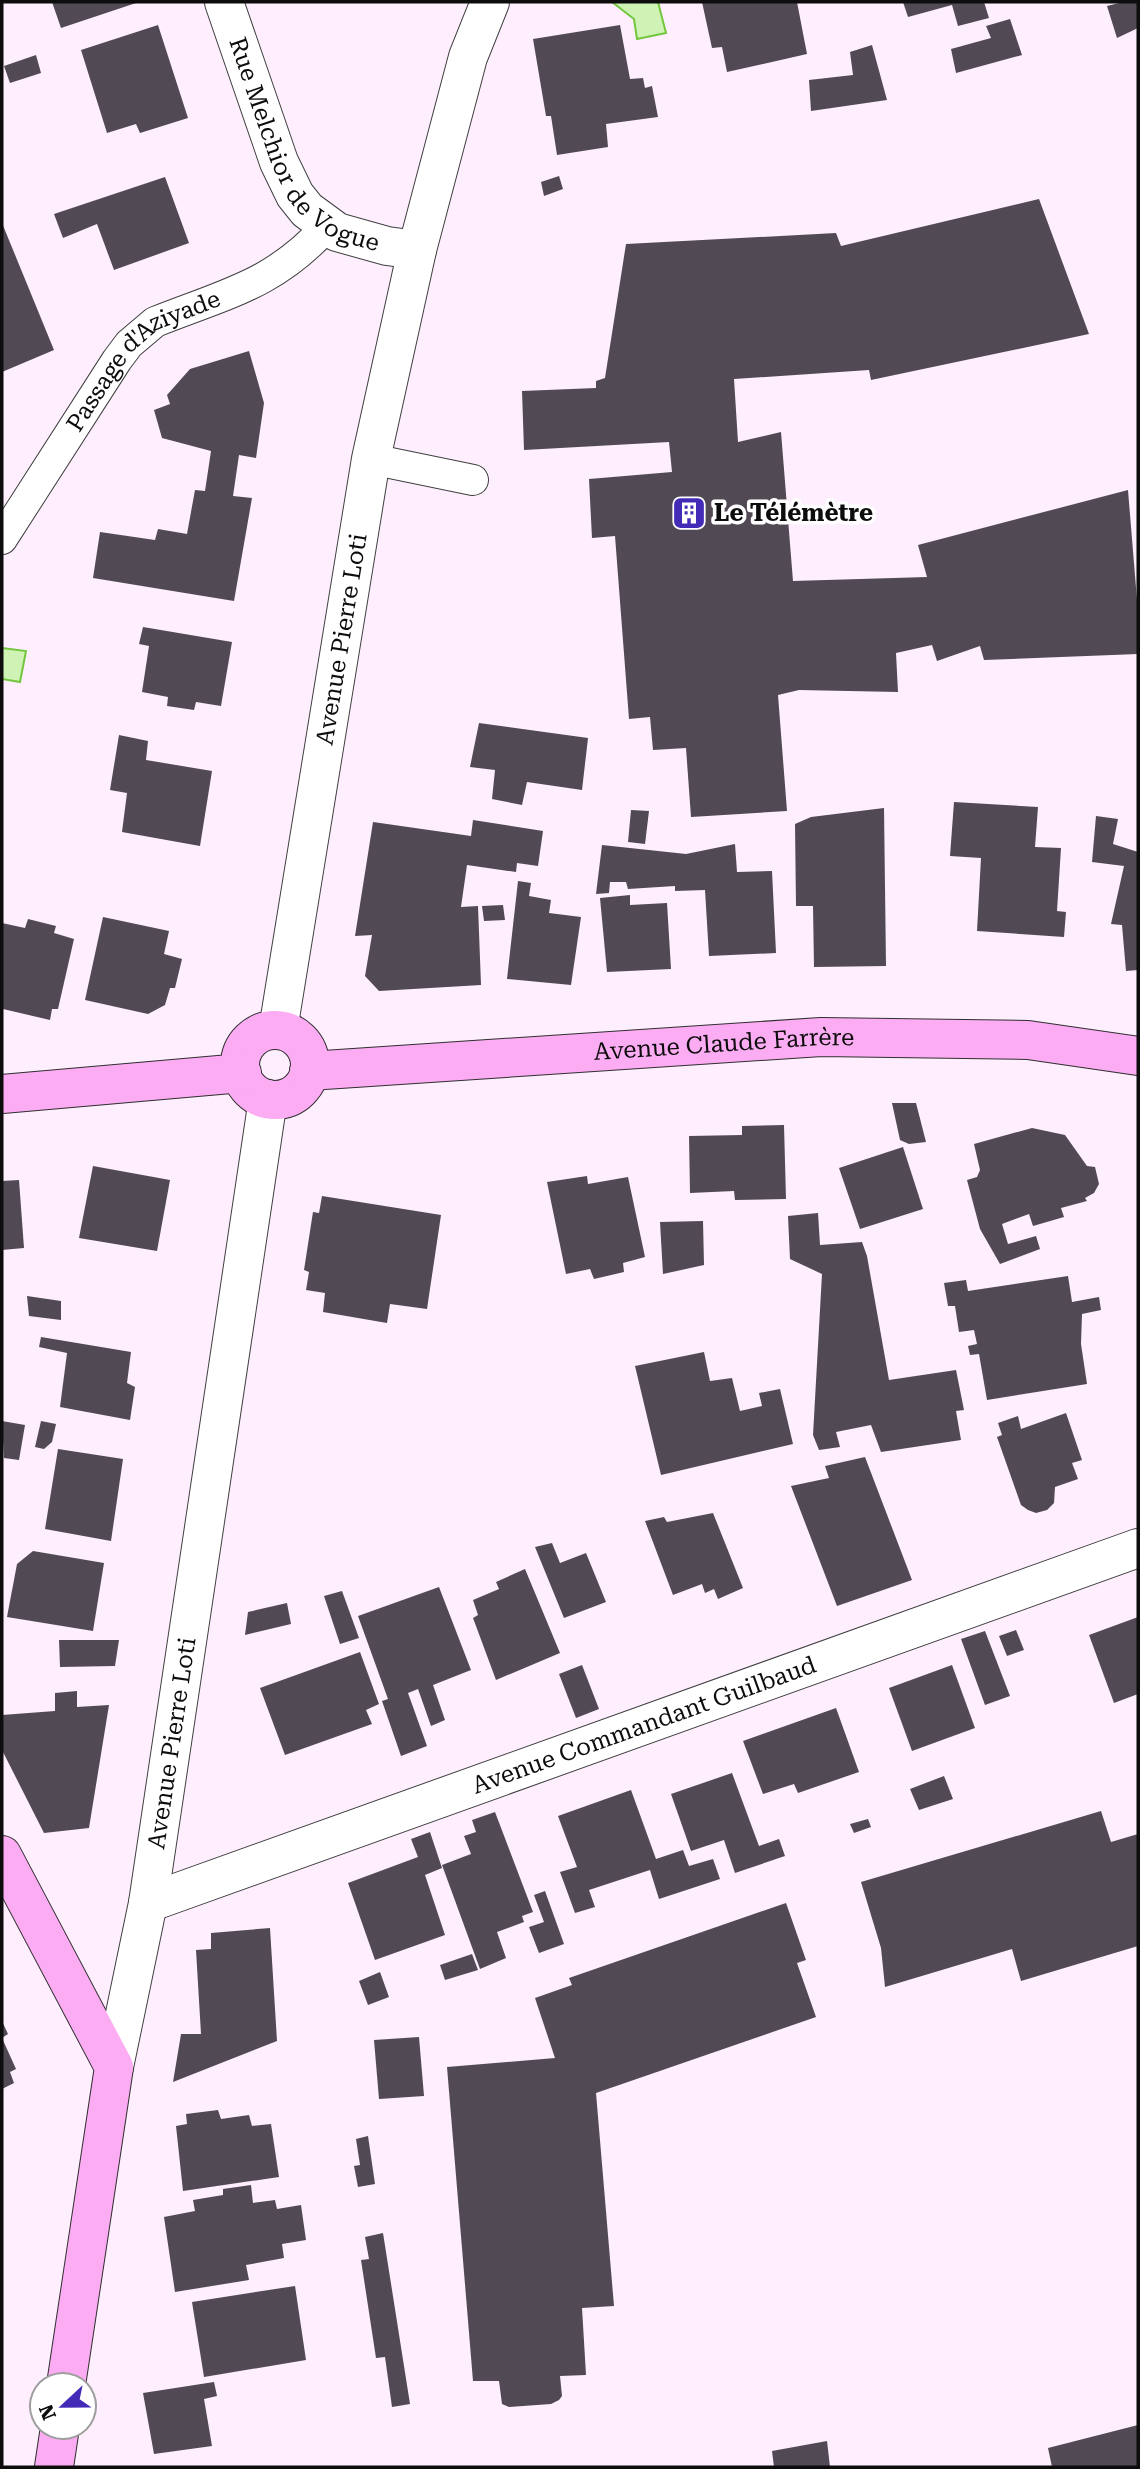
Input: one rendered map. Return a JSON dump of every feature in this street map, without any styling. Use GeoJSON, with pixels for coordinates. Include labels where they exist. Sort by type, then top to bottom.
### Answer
{"type":"FeatureCollection","features":[{"type":"Feature","properties":{"kind":"street","name":"Rue Melchior de Vogue"},"geometry":{"type":"LineString","coordinates":[[224,2],[286,180],[307,210],[327,226],[360,240],[417,250]]}},
{"type":"Feature","properties":{"kind":"street","name":"Avenue Pierre Loti"},"geometry":{"type":"LineString","coordinates":[[278,1030],[371,459],[417,250],[468,57],[490,2]]}},
{"type":"Feature","properties":{"kind":"street"},"geometry":{"type":"LineString","coordinates":[[2,1094],[255,1086],[290,1097],[299,1090],[309,1070],[309,1059],[299,1040],[278,1030],[267,1031],[247,1044],[242,1054],[255,1086]]}},
{"type":"Feature","properties":{"kind":"street","name":"Avenue Claude Farrère"},"geometry":{"type":"LineString","coordinates":[[309,1070],[821,1037],[1028,1040],[1138,1056]]}},
{"type":"Feature","properties":{"kind":"street","name":"Avenue Pierre Loti"},"geometry":{"type":"LineString","coordinates":[[68,2371],[114,2067],[148,1903],[255,1086]]}},
{"type":"Feature","properties":{"kind":"street","name":"Avenue Commandant Guilbaud"},"geometry":{"type":"LineString","coordinates":[[148,1903],[1138,1548]]}},
{"type":"Feature","properties":{"kind":"street"},"geometry":{"type":"LineString","coordinates":[[2,1855],[114,2067]]}},
{"type":"Feature","properties":{"kind":"street"},"geometry":{"type":"LineString","coordinates":[[54,2467],[58,2441]]}},
{"type":"Feature","properties":{"kind":"lane","name":"Passage d'Aziyade"},"geometry":{"type":"LineString","coordinates":[[2,539],[117,360],[142,332],[155,322],[275,273],[308,247],[327,226]]}},
{"type":"Feature","properties":{"kind":"lane"},"geometry":{"type":"LineString","coordinates":[[371,459],[473,480]]}},
{"type":"Feature","properties":{"kind":"shaded area"},"geometry":{"type":"Polygon","coordinates":[[[612,2],[658,2],[666,33],[637,39],[634,19],[612,2]]]}},
{"type":"Feature","properties":{"kind":"shaded area"},"geometry":{"type":"Polygon","coordinates":[[[2,648],[26,651],[20,682],[2,679],[2,648]]]}},
{"type":"Feature","properties":{"kind":"building"},"geometry":{"type":"Polygon","coordinates":[[[52,2],[139,2],[61,28],[52,2]]]}},
{"type":"Feature","properties":{"kind":"building"},"geometry":{"type":"Polygon","coordinates":[[[702,2],[797,2],[807,54],[727,72],[722,47],[712,48],[702,2]]]}},
{"type":"Feature","properties":{"kind":"building"},"geometry":{"type":"Polygon","coordinates":[[[903,2],[984,2],[989,18],[958,26],[952,5],[908,17],[903,2]]]}},
{"type":"Feature","properties":{"kind":"building"},"geometry":{"type":"Polygon","coordinates":[[[1138,2],[1138,28],[1117,38],[1107,6],[1138,2]]]}},
{"type":"Feature","properties":{"kind":"building"},"geometry":{"type":"Polygon","coordinates":[[[1010,19],[1022,55],[956,73],[951,49],[991,38],[986,26],[1010,19]]]}},
{"type":"Feature","properties":{"kind":"building"},"geometry":{"type":"Polygon","coordinates":[[[158,25],[188,118],[140,133],[136,124],[107,133],[81,50],[158,25]]]}},
{"type":"Feature","properties":{"kind":"building"},"geometry":{"type":"Polygon","coordinates":[[[620,25],[630,79],[643,78],[645,88],[652,86],[658,117],[606,124],[608,147],[557,155],[551,116],[546,116],[533,39],[620,25]]]}},
{"type":"Feature","properties":{"kind":"building"},"geometry":{"type":"Polygon","coordinates":[[[872,45],[887,100],[811,111],[809,80],[853,75],[850,52],[872,45]]]}},
{"type":"Feature","properties":{"kind":"building"},"geometry":{"type":"Polygon","coordinates":[[[36,55],[41,73],[10,83],[4,66],[36,55]]]}},
{"type":"Feature","properties":{"kind":"building"},"geometry":{"type":"Polygon","coordinates":[[[559,176],[563,189],[544,196],[541,182],[559,176]]]}},
{"type":"Feature","properties":{"kind":"building"},"geometry":{"type":"Polygon","coordinates":[[[165,177],[189,243],[114,270],[97,224],[63,238],[54,214],[165,177]]]}},
{"type":"Feature","properties":{"kind":"building","name":"Le Télémètre"},"geometry":{"type":"Polygon","coordinates":[[[1039,199],[1089,334],[871,380],[869,370],[734,379],[738,442],[781,432],[793,581],[927,577],[918,545],[1128,490],[1138,612],[1138,654],[984,660],[980,646],[937,661],[932,645],[896,653],[898,692],[799,690],[778,695],[787,811],[691,817],[686,748],[653,750],[650,717],[629,719],[615,536],[592,538],[589,479],[672,472],[669,442],[524,450],[522,391],[596,388],[596,381],[605,378],[626,244],[836,233],[841,246],[1039,199]]]}},
{"type":"Feature","properties":{"kind":"building"},"geometry":{"type":"Polygon","coordinates":[[[2,223],[54,350],[2,372],[2,223]]]}},
{"type":"Feature","properties":{"kind":"building"},"geometry":{"type":"Polygon","coordinates":[[[249,351],[264,403],[256,458],[239,455],[233,496],[252,498],[234,601],[93,578],[100,532],[155,540],[158,529],[187,534],[195,490],[205,491],[211,451],[162,438],[154,410],[170,404],[167,395],[190,369],[249,351]]]}},
{"type":"Feature","properties":{"kind":"building"},"geometry":{"type":"Polygon","coordinates":[[[143,627],[232,642],[221,706],[196,702],[194,710],[167,706],[168,697],[142,692],[149,646],[139,644],[143,627]]]}},
{"type":"Feature","properties":{"kind":"building"},"geometry":{"type":"Polygon","coordinates":[[[479,723],[588,738],[582,790],[527,782],[522,805],[492,799],[495,770],[470,767],[479,723]]]}},
{"type":"Feature","properties":{"kind":"building"},"geometry":{"type":"Polygon","coordinates":[[[119,735],[148,741],[146,760],[212,771],[200,846],[122,832],[127,793],[110,790],[119,735]]]}},
{"type":"Feature","properties":{"kind":"building"},"geometry":{"type":"Polygon","coordinates":[[[954,802],[1038,807],[1035,847],[1061,848],[1057,911],[1066,912],[1064,937],[977,931],[981,858],[950,856],[954,802]]]}},
{"type":"Feature","properties":{"kind":"building"},"geometry":{"type":"Polygon","coordinates":[[[884,808],[886,966],[814,967],[813,906],[796,906],[795,824],[811,817],[884,808]]]}},
{"type":"Feature","properties":{"kind":"building"},"geometry":{"type":"Polygon","coordinates":[[[631,810],[649,811],[645,844],[628,842],[631,810]]]}},
{"type":"Feature","properties":{"kind":"building"},"geometry":{"type":"Polygon","coordinates":[[[1096,816],[1118,819],[1113,844],[1138,852],[1138,970],[1126,971],[1122,925],[1111,924],[1124,866],[1092,862],[1096,816]]]}},
{"type":"Feature","properties":{"kind":"building"},"geometry":{"type":"Polygon","coordinates":[[[473,820],[543,831],[538,866],[517,863],[516,872],[467,865],[461,907],[478,906],[481,985],[379,991],[365,976],[372,935],[355,936],[373,822],[471,836],[473,820]]]}},
{"type":"Feature","properties":{"kind":"building"},"geometry":{"type":"Polygon","coordinates":[[[735,844],[737,872],[772,871],[776,953],[709,956],[705,890],[675,891],[675,886],[628,889],[626,882],[610,882],[609,893],[596,894],[602,845],[686,854],[735,844]]]}},
{"type":"Feature","properties":{"kind":"building"},"geometry":{"type":"Polygon","coordinates":[[[518,881],[531,883],[529,896],[551,900],[549,913],[581,917],[571,985],[507,979],[518,881]]]}},
{"type":"Feature","properties":{"kind":"building"},"geometry":{"type":"Polygon","coordinates":[[[630,895],[630,905],[667,903],[671,969],[607,972],[600,898],[630,895]]]}},
{"type":"Feature","properties":{"kind":"building"},"geometry":{"type":"Polygon","coordinates":[[[503,905],[505,920],[484,921],[482,906],[503,905]]]}},
{"type":"Feature","properties":{"kind":"building"},"geometry":{"type":"Polygon","coordinates":[[[103,917],[169,931],[164,954],[182,959],[175,988],[170,988],[165,1005],[148,1014],[85,1000],[103,917]]]}},
{"type":"Feature","properties":{"kind":"building"},"geometry":{"type":"Polygon","coordinates":[[[28,919],[56,926],[54,933],[74,939],[58,1009],[52,1009],[50,1020],[3,1009],[2,923],[25,928],[28,919]]]}},
{"type":"Feature","properties":{"kind":"building"},"geometry":{"type":"Polygon","coordinates":[[[892,1103],[916,1103],[926,1142],[909,1144],[900,1140],[892,1103]]]}},
{"type":"Feature","properties":{"kind":"building"},"geometry":{"type":"Polygon","coordinates":[[[784,1125],[786,1199],[735,1200],[734,1191],[690,1193],[689,1136],[742,1135],[742,1126],[784,1125]]]}},
{"type":"Feature","properties":{"kind":"building"},"geometry":{"type":"Polygon","coordinates":[[[1032,1128],[1065,1135],[1087,1166],[1095,1167],[1099,1184],[1094,1193],[1085,1198],[1087,1201],[1061,1208],[1064,1217],[1033,1226],[1029,1214],[1002,1224],[1008,1244],[1036,1236],[1040,1249],[1000,1264],[980,1229],[967,1180],[977,1177],[980,1170],[974,1144],[1032,1128]]]}},
{"type":"Feature","properties":{"kind":"building"},"geometry":{"type":"Polygon","coordinates":[[[903,1147],[923,1209],[860,1229],[839,1168],[903,1147]]]}},
{"type":"Feature","properties":{"kind":"building"},"geometry":{"type":"Polygon","coordinates":[[[93,1166],[170,1180],[157,1251],[79,1238],[93,1166]]]}},
{"type":"Feature","properties":{"kind":"building"},"geometry":{"type":"Polygon","coordinates":[[[587,1176],[588,1184],[628,1177],[645,1257],[623,1263],[624,1272],[594,1279],[590,1269],[566,1274],[547,1182],[587,1176]]]}},
{"type":"Feature","properties":{"kind":"building"},"geometry":{"type":"Polygon","coordinates":[[[19,1180],[24,1248],[2,1250],[2,1181],[19,1180]]]}},
{"type":"Feature","properties":{"kind":"building"},"geometry":{"type":"Polygon","coordinates":[[[322,1196],[441,1215],[427,1309],[390,1304],[387,1323],[323,1312],[325,1293],[306,1290],[309,1272],[304,1270],[313,1212],[319,1213],[322,1196]]]}},
{"type":"Feature","properties":{"kind":"building"},"geometry":{"type":"Polygon","coordinates":[[[818,1213],[820,1245],[862,1242],[867,1256],[889,1380],[956,1370],[964,1410],[956,1411],[961,1440],[881,1452],[871,1425],[836,1432],[840,1447],[819,1450],[813,1435],[822,1274],[790,1259],[788,1216],[818,1213]]]}},
{"type":"Feature","properties":{"kind":"building"},"geometry":{"type":"Polygon","coordinates":[[[703,1221],[704,1265],[663,1274],[660,1222],[703,1221]]]}},
{"type":"Feature","properties":{"kind":"building"},"geometry":{"type":"Polygon","coordinates":[[[1068,1276],[1072,1302],[1099,1297],[1101,1310],[1082,1314],[1081,1344],[1087,1384],[987,1400],[979,1354],[970,1355],[968,1346],[977,1344],[974,1330],[959,1332],[955,1306],[948,1306],[944,1283],[966,1280],[968,1291],[1068,1276]]]}},
{"type":"Feature","properties":{"kind":"building"},"geometry":{"type":"Polygon","coordinates":[[[27,1296],[61,1301],[61,1320],[29,1316],[27,1296]]]}},
{"type":"Feature","properties":{"kind":"building"},"geometry":{"type":"Polygon","coordinates":[[[41,1337],[131,1352],[127,1383],[135,1387],[130,1420],[60,1407],[67,1353],[39,1347],[41,1337]]]}},
{"type":"Feature","properties":{"kind":"building"},"geometry":{"type":"Polygon","coordinates":[[[704,1352],[710,1381],[732,1378],[740,1411],[762,1406],[759,1393],[780,1389],[793,1444],[661,1475],[635,1366],[704,1352]]]}},
{"type":"Feature","properties":{"kind":"building"},"geometry":{"type":"Polygon","coordinates":[[[1066,1413],[1082,1460],[1072,1463],[1078,1479],[1055,1487],[1054,1503],[1047,1510],[1036,1513],[1021,1505],[997,1437],[1002,1435],[998,1423],[1018,1416],[1021,1429],[1066,1413]]]}},
{"type":"Feature","properties":{"kind":"building"},"geometry":{"type":"Polygon","coordinates":[[[2,1421],[25,1425],[19,1460],[4,1458],[2,1421]]]}},
{"type":"Feature","properties":{"kind":"building"},"geometry":{"type":"Polygon","coordinates":[[[41,1421],[56,1424],[52,1442],[44,1449],[35,1447],[41,1421]]]}},
{"type":"Feature","properties":{"kind":"building"},"geometry":{"type":"Polygon","coordinates":[[[58,1449],[123,1459],[111,1541],[45,1529],[58,1449]]]}},
{"type":"Feature","properties":{"kind":"building"},"geometry":{"type":"Polygon","coordinates":[[[865,1457],[912,1580],[837,1606],[791,1486],[829,1478],[825,1466],[865,1457]]]}},
{"type":"Feature","properties":{"kind":"building"},"geometry":{"type":"Polygon","coordinates":[[[713,1513],[743,1588],[718,1599],[714,1589],[705,1593],[702,1584],[673,1595],[645,1521],[664,1517],[667,1522],[713,1513]]]}},
{"type":"Feature","properties":{"kind":"building"},"geometry":{"type":"Polygon","coordinates":[[[552,1543],[560,1563],[586,1553],[606,1602],[564,1618],[535,1547],[552,1543]]]}},
{"type":"Feature","properties":{"kind":"building"},"geometry":{"type":"Polygon","coordinates":[[[33,1551],[104,1563],[93,1631],[7,1617],[17,1564],[33,1551]]]}},
{"type":"Feature","properties":{"kind":"building"},"geometry":{"type":"Polygon","coordinates":[[[525,1569],[560,1653],[496,1680],[473,1618],[478,1615],[473,1600],[499,1589],[496,1582],[525,1569]]]}},
{"type":"Feature","properties":{"kind":"building"},"geometry":{"type":"Polygon","coordinates":[[[439,1587],[471,1670],[433,1685],[445,1720],[431,1726],[418,1689],[408,1693],[427,1746],[401,1756],[382,1701],[388,1699],[358,1616],[439,1587]]]}},
{"type":"Feature","properties":{"kind":"building"},"geometry":{"type":"Polygon","coordinates":[[[342,1591],[359,1638],[340,1644],[324,1596],[342,1591]]]}},
{"type":"Feature","properties":{"kind":"building"},"geometry":{"type":"Polygon","coordinates":[[[287,1603],[291,1624],[245,1635],[248,1612],[287,1603]]]}},
{"type":"Feature","properties":{"kind":"building"},"geometry":{"type":"Polygon","coordinates":[[[1138,1617],[1138,1694],[1114,1703],[1089,1635],[1138,1617]]]}},
{"type":"Feature","properties":{"kind":"building"},"geometry":{"type":"Polygon","coordinates":[[[1016,1630],[1024,1650],[1007,1656],[999,1636],[1016,1630]]]}},
{"type":"Feature","properties":{"kind":"building"},"geometry":{"type":"Polygon","coordinates":[[[985,1631],[1010,1696],[985,1705],[961,1639],[985,1631]]]}},
{"type":"Feature","properties":{"kind":"building"},"geometry":{"type":"Polygon","coordinates":[[[59,1640],[119,1640],[115,1666],[60,1667],[59,1640]]]}},
{"type":"Feature","properties":{"kind":"building"},"geometry":{"type":"Polygon","coordinates":[[[360,1652],[379,1704],[366,1710],[372,1724],[285,1755],[260,1688],[360,1652]]]}},
{"type":"Feature","properties":{"kind":"building"},"geometry":{"type":"Polygon","coordinates":[[[582,1665],[599,1709],[576,1718],[559,1674],[582,1665]]]}},
{"type":"Feature","properties":{"kind":"building"},"geometry":{"type":"Polygon","coordinates":[[[952,1665],[975,1728],[912,1751],[889,1688],[952,1665]]]}},
{"type":"Feature","properties":{"kind":"building"},"geometry":{"type":"Polygon","coordinates":[[[77,1691],[77,1707],[109,1705],[89,1828],[44,1833],[2,1750],[2,1715],[55,1711],[55,1693],[77,1691]]]}},
{"type":"Feature","properties":{"kind":"building"},"geometry":{"type":"Polygon","coordinates":[[[836,1708],[859,1772],[798,1793],[794,1784],[763,1794],[743,1741],[836,1708]]]}},
{"type":"Feature","properties":{"kind":"building"},"geometry":{"type":"Polygon","coordinates":[[[732,1773],[759,1846],[779,1839],[785,1856],[735,1873],[724,1840],[691,1851],[671,1794],[732,1773]]]}},
{"type":"Feature","properties":{"kind":"building"},"geometry":{"type":"Polygon","coordinates":[[[944,1776],[953,1799],[919,1810],[910,1789],[944,1776]]]}},
{"type":"Feature","properties":{"kind":"building"},"geometry":{"type":"Polygon","coordinates":[[[631,1790],[656,1859],[683,1850],[689,1866],[713,1859],[720,1879],[659,1899],[650,1870],[589,1890],[595,1907],[575,1913],[560,1872],[577,1867],[558,1816],[631,1790]]]}},
{"type":"Feature","properties":{"kind":"building"},"geometry":{"type":"Polygon","coordinates":[[[1101,1811],[1111,1842],[1138,1834],[1138,1946],[1021,1981],[1012,1949],[885,1987],[881,1948],[861,1882],[1101,1811]]]}},
{"type":"Feature","properties":{"kind":"building"},"geometry":{"type":"Polygon","coordinates":[[[495,1812],[533,1912],[522,1916],[524,1922],[497,1932],[506,1958],[480,1969],[442,1865],[471,1854],[464,1836],[476,1832],[472,1820],[495,1812]]]}},
{"type":"Feature","properties":{"kind":"building"},"geometry":{"type":"Polygon","coordinates":[[[868,1819],[871,1827],[854,1833],[850,1824],[868,1819]]]}},
{"type":"Feature","properties":{"kind":"building"},"geometry":{"type":"Polygon","coordinates":[[[430,1832],[442,1868],[425,1875],[445,1935],[375,1960],[348,1883],[418,1857],[411,1839],[430,1832]]]}},
{"type":"Feature","properties":{"kind":"building"},"geometry":{"type":"Polygon","coordinates":[[[545,1891],[564,1944],[539,1953],[529,1927],[544,1922],[534,1895],[545,1891]]]}},
{"type":"Feature","properties":{"kind":"building"},"geometry":{"type":"Polygon","coordinates":[[[786,1903],[806,1960],[797,1963],[816,2017],[596,2093],[614,2306],[582,2308],[586,2375],[560,2376],[562,2396],[559,2400],[551,2404],[509,2407],[502,2404],[499,2381],[473,2381],[447,2067],[555,2058],[535,1998],[572,1985],[569,1978],[786,1903]]]}},
{"type":"Feature","properties":{"kind":"building"},"geometry":{"type":"Polygon","coordinates":[[[270,1928],[277,2041],[173,2082],[181,2034],[201,2034],[196,1950],[211,1949],[211,1933],[270,1928]]]}},
{"type":"Feature","properties":{"kind":"building"},"geometry":{"type":"Polygon","coordinates":[[[472,1954],[478,1970],[445,1980],[440,1965],[472,1954]]]}},
{"type":"Feature","properties":{"kind":"building"},"geometry":{"type":"Polygon","coordinates":[[[380,1972],[389,1997],[368,2005],[359,1981],[380,1972]]]}},
{"type":"Feature","properties":{"kind":"building"},"geometry":{"type":"Polygon","coordinates":[[[2,2021],[8,2034],[2,2038],[2,2021]]]}},
{"type":"Feature","properties":{"kind":"building"},"geometry":{"type":"Polygon","coordinates":[[[419,2037],[424,2096],[379,2099],[374,2040],[419,2037]]]}},
{"type":"Feature","properties":{"kind":"building"},"geometry":{"type":"Polygon","coordinates":[[[2,2038],[16,2069],[10,2072],[14,2083],[2,2089],[2,2038]]]}},
{"type":"Feature","properties":{"kind":"building"},"geometry":{"type":"Polygon","coordinates":[[[218,2110],[221,2119],[249,2115],[252,2126],[271,2124],[279,2177],[183,2191],[176,2126],[187,2124],[186,2114],[218,2110]]]}},
{"type":"Feature","properties":{"kind":"building"},"geometry":{"type":"Polygon","coordinates":[[[368,2136],[375,2184],[358,2187],[354,2166],[360,2165],[356,2139],[368,2136]]]}},
{"type":"Feature","properties":{"kind":"building"},"geometry":{"type":"Polygon","coordinates":[[[251,2185],[253,2203],[275,2200],[277,2209],[301,2205],[306,2240],[282,2244],[284,2258],[246,2265],[249,2280],[175,2292],[164,2217],[195,2211],[193,2200],[223,2195],[223,2189],[251,2185]]]}},
{"type":"Feature","properties":{"kind":"building"},"geometry":{"type":"Polygon","coordinates":[[[383,2233],[410,2404],[392,2407],[385,2357],[376,2358],[361,2260],[369,2259],[365,2237],[383,2233]]]}},
{"type":"Feature","properties":{"kind":"building"},"geometry":{"type":"Polygon","coordinates":[[[295,2286],[306,2360],[204,2377],[192,2302],[295,2286]]]}},
{"type":"Feature","properties":{"kind":"building"},"geometry":{"type":"Polygon","coordinates":[[[214,2382],[217,2396],[204,2399],[212,2446],[154,2454],[143,2393],[214,2382]]]}},
{"type":"Feature","properties":{"kind":"building"},"geometry":{"type":"Polygon","coordinates":[[[1138,2425],[1138,2467],[1052,2467],[1048,2448],[1138,2425]]]}},
{"type":"Feature","properties":{"kind":"building"},"geometry":{"type":"Polygon","coordinates":[[[827,2441],[830,2467],[774,2467],[772,2451],[827,2441]]]}},
{"type":"Feature","properties":{"kind":"place","name":"Le Télémètre"},"geometry":{"type":"Point","coordinates":[689,513]}}]}
